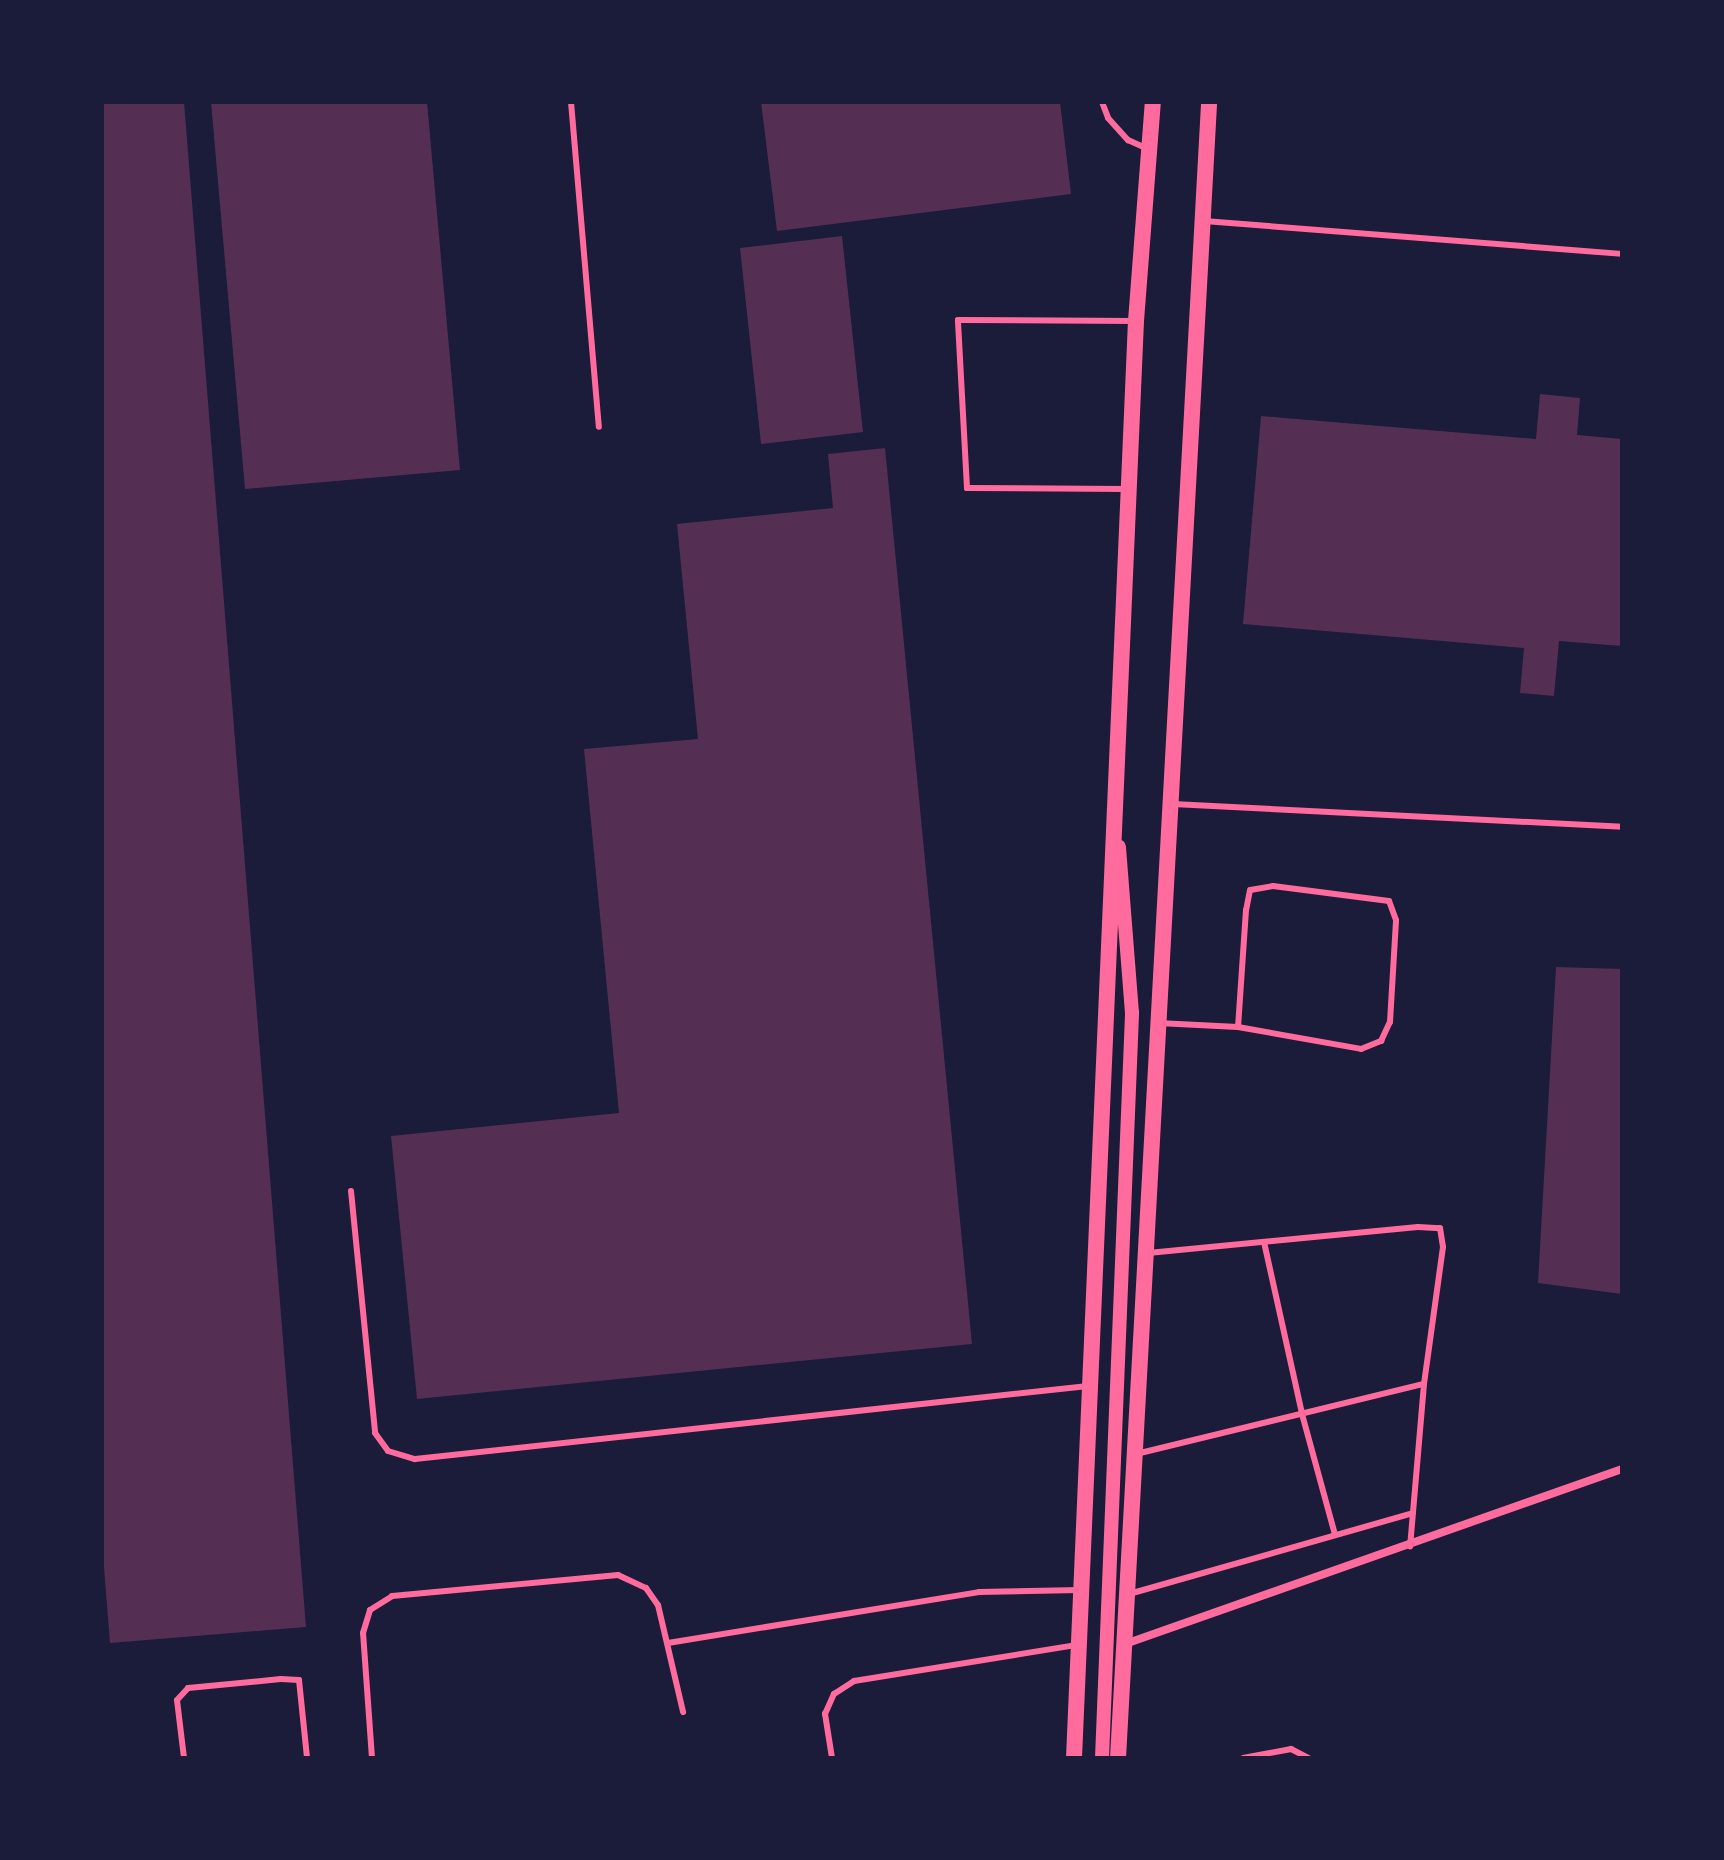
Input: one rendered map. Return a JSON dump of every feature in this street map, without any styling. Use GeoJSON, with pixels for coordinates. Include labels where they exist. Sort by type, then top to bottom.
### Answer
{"type":"FeatureCollection","features":[{"type":"Feature","properties":{"kind":"main road"},"geometry":{"type":"LineString","coordinates":[[1074,1758],[1136,321],[1153,102]]}},
{"type":"Feature","properties":{"kind":"main road"},"geometry":{"type":"LineString","coordinates":[[1118,1758],[1209,102]]}},
{"type":"Feature","properties":{"kind":"street"},"geometry":{"type":"LineString","coordinates":[[1102,1758],[1132,1013],[1116,807]]}},
{"type":"Feature","properties":{"kind":"street"},"geometry":{"type":"LineString","coordinates":[[1124,1644],[1622,1469]]}},
{"type":"Feature","properties":{"kind":"lane"},"geometry":{"type":"LineString","coordinates":[[571,102],[599,427]]}},
{"type":"Feature","properties":{"kind":"lane"},"geometry":{"type":"LineString","coordinates":[[1102,102],[1108,118],[1128,140],[1149,150]]}},
{"type":"Feature","properties":{"kind":"lane"},"geometry":{"type":"LineString","coordinates":[[1201,221],[1622,254]]}},
{"type":"Feature","properties":{"kind":"lane"},"geometry":{"type":"LineString","coordinates":[[1130,489],[967,488],[958,320],[1136,321]]}},
{"type":"Feature","properties":{"kind":"lane"},"geometry":{"type":"LineString","coordinates":[[1169,804],[1622,827]]}},
{"type":"Feature","properties":{"kind":"lane"},"geometry":{"type":"LineString","coordinates":[[1158,1023],[1238,1027],[1361,1049],[1381,1041],[1390,1022],[1396,920],[1389,901],[1273,886],[1250,890],[1238,1027]]}},
{"type":"Feature","properties":{"kind":"lane"},"geometry":{"type":"LineString","coordinates":[[351,1191],[375,1433],[388,1451],[415,1459],[1092,1386]]}},
{"type":"Feature","properties":{"kind":"lane"},"geometry":{"type":"LineString","coordinates":[[1144,1253],[1440,1228],[1443,1247],[1424,1384],[1410,1546]]}},
{"type":"Feature","properties":{"kind":"lane"},"geometry":{"type":"LineString","coordinates":[[1264,1242],[1302,1414],[1335,1535]]}},
{"type":"Feature","properties":{"kind":"lane"},"geometry":{"type":"LineString","coordinates":[[1134,1455],[1424,1384]]}},
{"type":"Feature","properties":{"kind":"lane"},"geometry":{"type":"LineString","coordinates":[[1126,1595],[1413,1513]]}},
{"type":"Feature","properties":{"kind":"lane"},"geometry":{"type":"LineString","coordinates":[[372,1758],[363,1633],[370,1610],[392,1596],[618,1575],[646,1588],[658,1605],[683,1712]]}},
{"type":"Feature","properties":{"kind":"lane"},"geometry":{"type":"LineString","coordinates":[[668,1643],[979,1592],[1082,1590]]}},
{"type":"Feature","properties":{"kind":"lane"},"geometry":{"type":"LineString","coordinates":[[832,1758],[825,1714],[834,1694],[854,1681],[1080,1645]]}},
{"type":"Feature","properties":{"kind":"lane"},"geometry":{"type":"LineString","coordinates":[[184,1758],[177,1700],[188,1688],[281,1679],[299,1680],[307,1758]]}},
{"type":"Feature","properties":{"kind":"lane"},"geometry":{"type":"LineString","coordinates":[[1243,1758],[1291,1749],[1309,1758]]}},
{"type":"Feature","properties":{"kind":"building"},"geometry":{"type":"Polygon","coordinates":[[[102,102],[184,102],[306,1627],[110,1643],[102,1542],[102,102]]]}},
{"type":"Feature","properties":{"kind":"building"},"geometry":{"type":"Polygon","coordinates":[[[211,102],[427,102],[460,470],[245,489],[211,102]]]}},
{"type":"Feature","properties":{"kind":"building"},"geometry":{"type":"Polygon","coordinates":[[[761,102],[1060,102],[1071,194],[777,231],[761,102]]]}},
{"type":"Feature","properties":{"kind":"building"},"geometry":{"type":"Polygon","coordinates":[[[842,236],[863,432],[761,444],[740,248],[842,236]]]}},
{"type":"Feature","properties":{"kind":"building"},"geometry":{"type":"Polygon","coordinates":[[[1540,394],[1580,398],[1577,435],[1622,439],[1622,646],[1559,641],[1554,696],[1520,693],[1524,648],[1243,624],[1261,416],[1536,439],[1540,394]]]}},
{"type":"Feature","properties":{"kind":"building"},"geometry":{"type":"Polygon","coordinates":[[[885,448],[972,1344],[417,1399],[391,1136],[619,1113],[584,749],[698,739],[677,524],[833,508],[828,454],[885,448]]]}},
{"type":"Feature","properties":{"kind":"building"},"geometry":{"type":"Polygon","coordinates":[[[1556,967],[1622,969],[1622,1294],[1538,1283],[1556,967]]]}}]}
